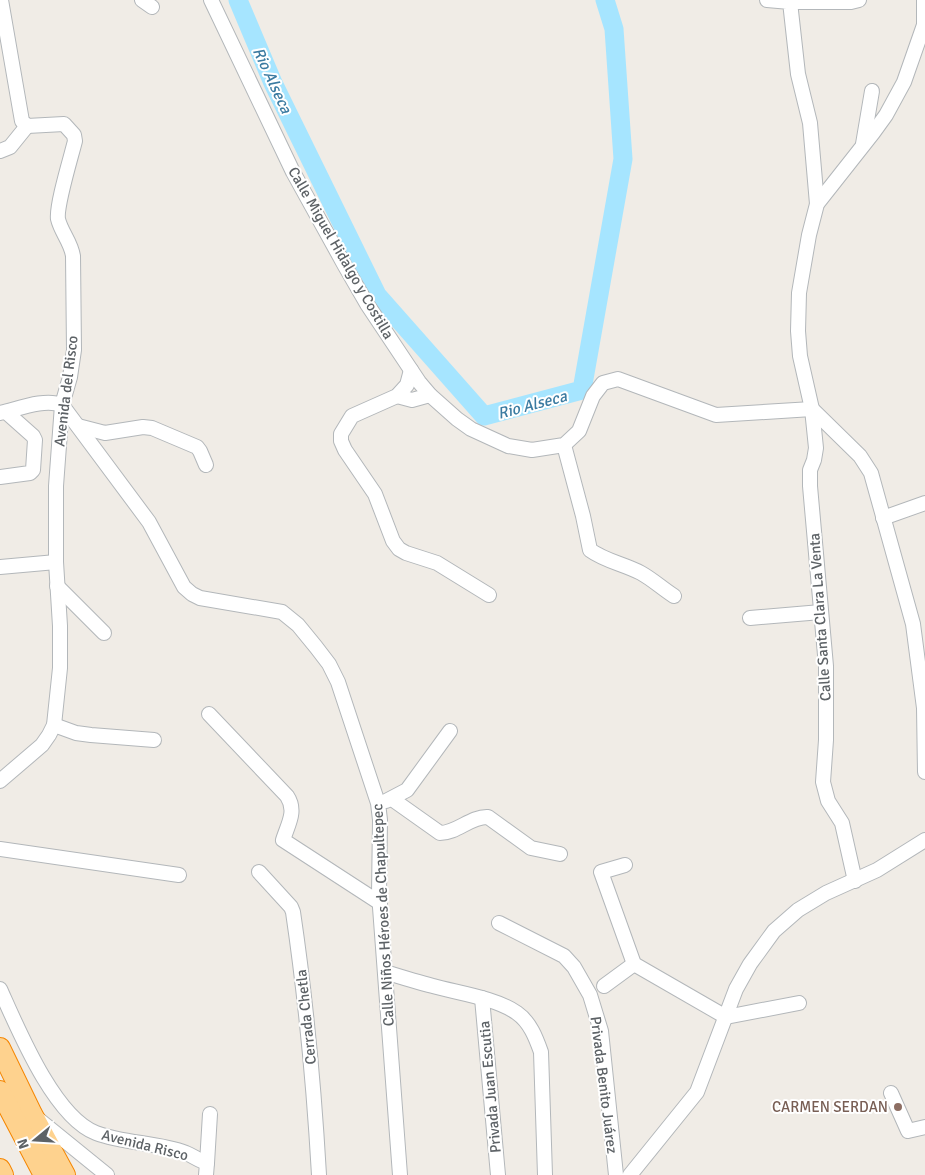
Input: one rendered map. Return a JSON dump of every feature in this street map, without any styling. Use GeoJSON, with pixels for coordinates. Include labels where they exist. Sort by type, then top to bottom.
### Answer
{"type":"FeatureCollection","features":[{"type":"Feature","properties":{"kind":"highway"},"geometry":{"type":"LineString","coordinates":[[0,1048],[32,1114],[54,1166],[65,1175]]}},
{"type":"Feature","properties":{"kind":"highway"},"geometry":{"type":"LineString","coordinates":[[3,1097],[44,1175]]}},
{"type":"Feature","properties":{"kind":"highway"},"geometry":{"type":"LineString","coordinates":[[0,1169],[3,1175]]}},
{"type":"Feature","properties":{"kind":"street"},"geometry":{"type":"LineString","coordinates":[[0,151],[10,147],[27,126],[22,121],[20,114],[1,0]]}},
{"type":"Feature","properties":{"kind":"street","name":"Calle Miguel Hidalgo y Costilla"},"geometry":{"type":"LineString","coordinates":[[211,0],[293,172],[345,266],[367,304],[430,395],[471,429],[508,446],[532,450],[564,445]]}},
{"type":"Feature","properties":{"kind":"street"},"geometry":{"type":"LineString","coordinates":[[767,0],[790,2],[851,2],[859,0]]}},
{"type":"Feature","properties":{"kind":"street"},"geometry":{"type":"LineString","coordinates":[[817,204],[886,114],[904,82],[924,23],[924,0]]}},
{"type":"Feature","properties":{"kind":"street"},"geometry":{"type":"LineString","coordinates":[[790,2],[798,74],[810,123],[817,204],[808,235],[798,310],[800,356],[812,409],[867,465],[871,473],[904,587],[919,623],[924,708],[925,772]]}},
{"type":"Feature","properties":{"kind":"street"},"geometry":{"type":"LineString","coordinates":[[863,145],[872,91]]}},
{"type":"Feature","properties":{"kind":"street","name":"Avenida del Risco"},"geometry":{"type":"LineString","coordinates":[[0,781],[42,745],[54,725],[60,668],[60,626],[56,562],[56,486],[62,405],[70,377],[74,350],[74,272],[72,247],[60,225],[58,212],[75,141],[74,135],[64,124],[27,126]]}},
{"type":"Feature","properties":{"kind":"street"},"geometry":{"type":"LineString","coordinates":[[411,370],[407,385],[397,396],[352,416],[341,434],[341,441],[375,494],[393,541],[399,548],[406,553],[437,563],[489,595]]}},
{"type":"Feature","properties":{"kind":"street"},"geometry":{"type":"LineString","coordinates":[[674,596],[642,574],[618,562],[601,557],[590,550],[564,445],[579,431],[593,396],[603,383],[618,379],[716,415],[812,409]]}},
{"type":"Feature","properties":{"kind":"street"},"geometry":{"type":"LineString","coordinates":[[397,396],[412,400],[430,395]]}},
{"type":"Feature","properties":{"kind":"street"},"geometry":{"type":"LineString","coordinates":[[3,413],[46,402],[62,405]]}},
{"type":"Feature","properties":{"kind":"street","name":"Calle Niños Héroes de Chapultepec"},"geometry":{"type":"LineString","coordinates":[[62,405],[149,522],[184,587],[200,598],[282,612],[298,625],[329,664],[338,682],[378,803],[380,820],[380,903],[400,1175]]}},
{"type":"Feature","properties":{"kind":"street","name":"Calle Santa Clara La Venta"},"geometry":{"type":"LineString","coordinates":[[812,409],[816,448],[810,470],[810,486],[826,666],[826,740],[823,782],[828,801],[842,823],[854,881]]}},
{"type":"Feature","properties":{"kind":"street"},"geometry":{"type":"LineString","coordinates":[[0,477],[33,470],[35,440],[34,436],[3,413]]}},
{"type":"Feature","properties":{"kind":"street"},"geometry":{"type":"LineString","coordinates":[[78,426],[105,433],[143,427],[152,428],[197,447],[206,465]]}},
{"type":"Feature","properties":{"kind":"street"},"geometry":{"type":"LineString","coordinates":[[883,518],[925,503]]}},
{"type":"Feature","properties":{"kind":"street"},"geometry":{"type":"LineString","coordinates":[[0,567],[56,562]]}},
{"type":"Feature","properties":{"kind":"street"},"geometry":{"type":"LineString","coordinates":[[57,586],[104,633]]}},
{"type":"Feature","properties":{"kind":"street"},"geometry":{"type":"LineString","coordinates":[[750,618],[821,612]]}},
{"type":"Feature","properties":{"kind":"street"},"geometry":{"type":"LineString","coordinates":[[209,714],[287,796],[292,804],[292,812],[283,840],[380,903]]}},
{"type":"Feature","properties":{"kind":"street"},"geometry":{"type":"LineString","coordinates":[[54,725],[91,735],[154,740]]}},
{"type":"Feature","properties":{"kind":"street"},"geometry":{"type":"LineString","coordinates":[[378,803],[392,799],[406,790],[450,731]]}},
{"type":"Feature","properties":{"kind":"street"},"geometry":{"type":"LineString","coordinates":[[392,799],[440,833],[480,818],[488,817],[531,848],[560,854]]}},
{"type":"Feature","properties":{"kind":"street"},"geometry":{"type":"LineString","coordinates":[[630,1175],[697,1092],[736,989],[750,964],[774,931],[798,910],[826,893],[877,870],[925,840]]}},
{"type":"Feature","properties":{"kind":"street"},"geometry":{"type":"LineString","coordinates":[[0,849],[179,875]]}},
{"type":"Feature","properties":{"kind":"street"},"geometry":{"type":"LineString","coordinates":[[625,865],[601,872],[634,964],[726,1017],[799,1003]]}},
{"type":"Feature","properties":{"kind":"street","name":"Cerrada Chetla"},"geometry":{"type":"LineString","coordinates":[[259,872],[294,912],[315,1112],[319,1175]]}},
{"type":"Feature","properties":{"kind":"street","name":"Privada Benito Juárez"},"geometry":{"type":"LineString","coordinates":[[499,923],[564,956],[574,967],[590,995],[601,1031],[616,1175]]}},
{"type":"Feature","properties":{"kind":"street"},"geometry":{"type":"LineString","coordinates":[[604,986],[634,964]]}},
{"type":"Feature","properties":{"kind":"street"},"geometry":{"type":"LineString","coordinates":[[385,972],[482,998],[518,1013],[527,1022],[541,1052],[545,1175]]}},
{"type":"Feature","properties":{"kind":"street","name":"Avenida Risco"},"geometry":{"type":"LineString","coordinates":[[0,989],[49,1088],[84,1128],[115,1139],[186,1153],[207,1169]]}},
{"type":"Feature","properties":{"kind":"street","name":"Privada Juan Escutia"},"geometry":{"type":"LineString","coordinates":[[482,998],[498,1175]]}},
{"type":"Feature","properties":{"kind":"street"},"geometry":{"type":"LineString","coordinates":[[891,1092],[908,1132],[925,1127]]}},
{"type":"Feature","properties":{"kind":"street"},"geometry":{"type":"LineString","coordinates":[[32,1114],[107,1175]]}},
{"type":"Feature","properties":{"kind":"street"},"geometry":{"type":"LineString","coordinates":[[207,1169],[210,1114]]}},
{"type":"Feature","properties":{"kind":"waterway","name":"Rio Alseca"},"geometry":{"type":"LineString","coordinates":[[238,0],[273,83],[377,295],[484,416],[582,390],[623,159],[614,29],[605,0]]}},
{"type":"Feature","properties":{"kind":"place","name":"CARMEN SERDAN"},"geometry":{"type":"Point","coordinates":[898,1107]}}]}
